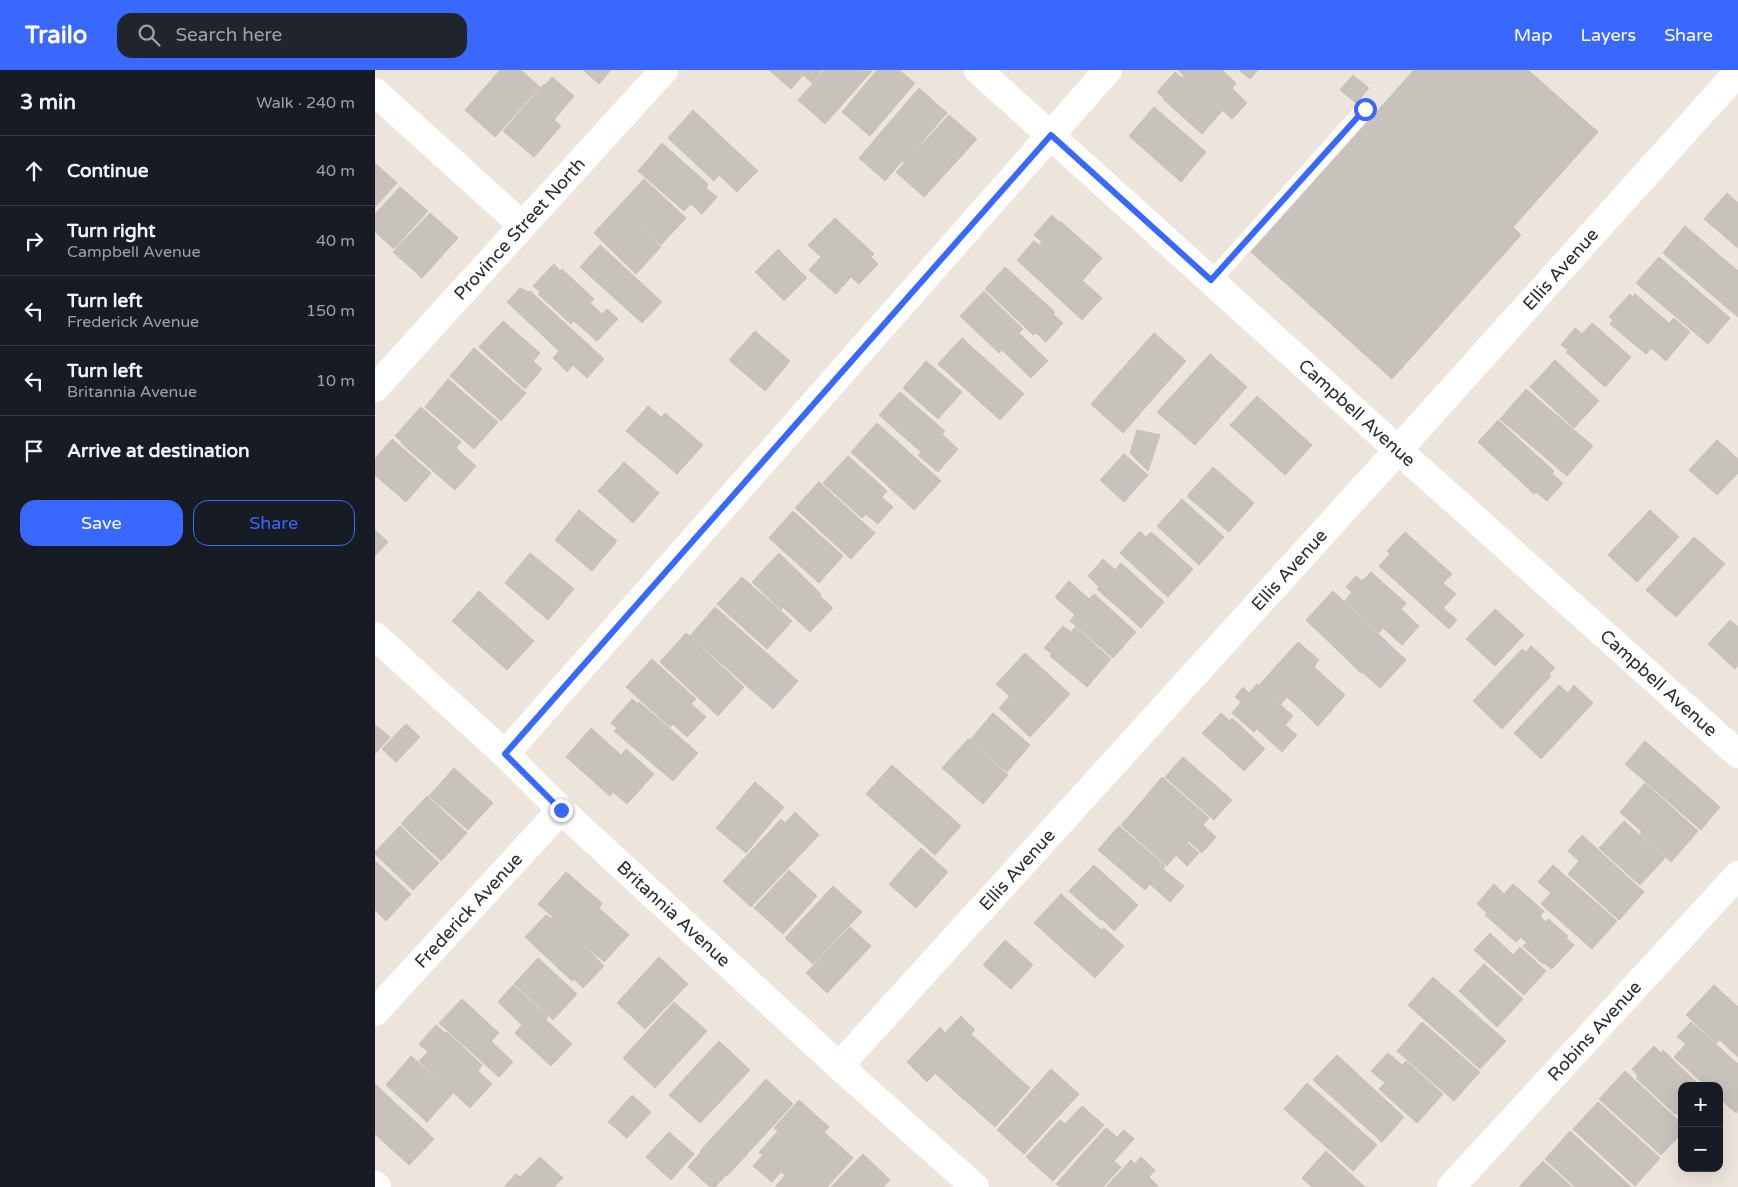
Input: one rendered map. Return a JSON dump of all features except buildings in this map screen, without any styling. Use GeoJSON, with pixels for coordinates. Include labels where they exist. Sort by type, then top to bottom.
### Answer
{"type":"FeatureCollection","features":[{"type":"Feature","properties":{"kind":"street","name":"Province Street North"},"geometry":{"type":"LineString","coordinates":[[375,388],[664,70]]}},
{"type":"Feature","properties":{"kind":"street","name":"Campbell Avenue"},"geometry":{"type":"LineString","coordinates":[[978,70],[1738,754]]}},
{"type":"Feature","properties":{"kind":"street"},"geometry":{"type":"LineString","coordinates":[[505,754],[1108,70]]}},
{"type":"Feature","properties":{"kind":"street","name":"Ellis Avenue"},"geometry":{"type":"LineString","coordinates":[[839,1066],[1738,72]]}},
{"type":"Feature","properties":{"kind":"street"},"geometry":{"type":"LineString","coordinates":[[375,92],[522,225]]}},
{"type":"Feature","properties":{"kind":"street","name":"Britannia Avenue"},"geometry":{"type":"LineString","coordinates":[[375,636],[505,754],[561,810],[839,1066],[975,1187]]}},
{"type":"Feature","properties":{"kind":"street","name":"Frederick Avenue"},"geometry":{"type":"LineString","coordinates":[[375,1012],[561,810]]}},
{"type":"Feature","properties":{"kind":"street","name":"Robins Avenue"},"geometry":{"type":"LineString","coordinates":[[1451,1187],[1734,888]]}},
{"type":"Feature","properties":{"kind":"lane"},"geometry":{"type":"LineString","coordinates":[[1211,280],[1365,109]]}},
{"type":"Feature","properties":{"kind":"route"},"geometry":{"type":"LineString","coordinates":[[561,810],[505,754],[1051,135],[1211,280],[1365,109]]}}]}
